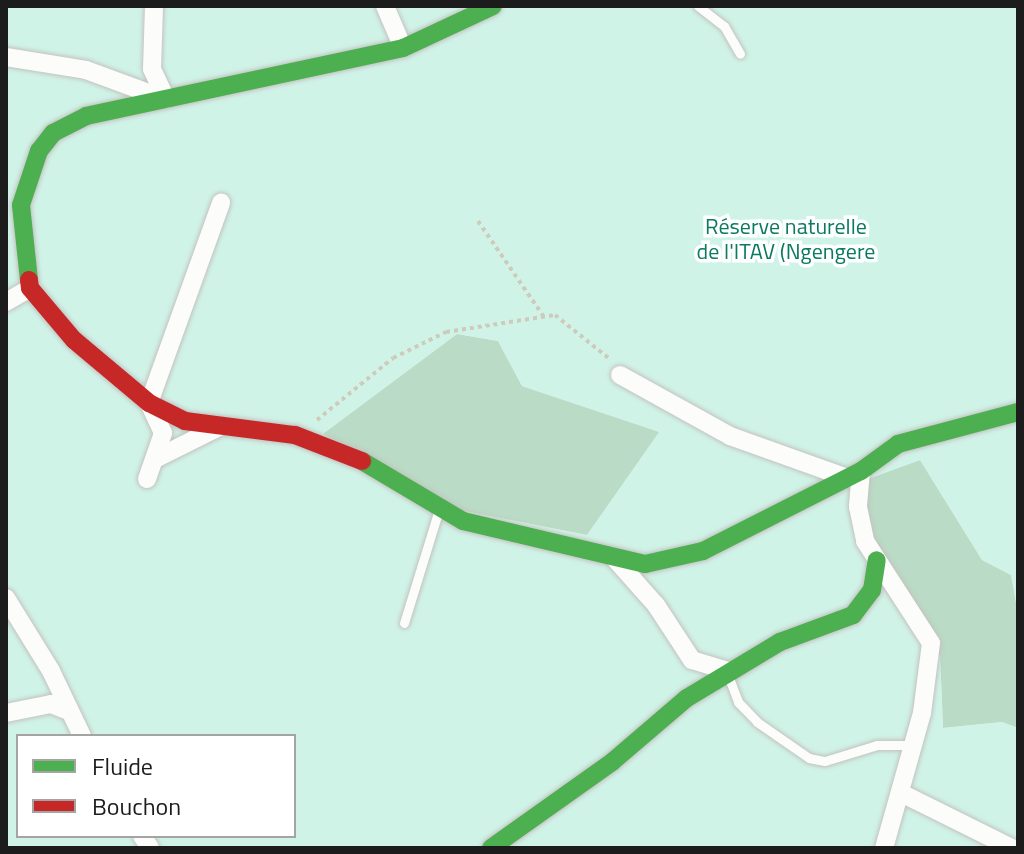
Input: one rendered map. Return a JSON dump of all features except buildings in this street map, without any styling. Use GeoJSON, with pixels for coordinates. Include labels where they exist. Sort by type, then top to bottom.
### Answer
{"type":"FeatureCollection","features":[{"type":"Feature","properties":{"kind":"street"},"geometry":{"type":"LineString","coordinates":[[154,6],[152,69],[166,99]]}},
{"type":"Feature","properties":{"kind":"street"},"geometry":{"type":"LineString","coordinates":[[385,6],[403,48]]}},
{"type":"Feature","properties":{"kind":"street"},"geometry":{"type":"LineString","coordinates":[[493,6],[403,48],[86,116],[53,133],[39,151],[26,188],[21,228],[30,288],[74,340],[149,403],[185,421],[295,435],[364,462],[463,521],[616,560],[645,564],[703,551],[854,475],[883,452],[917,437],[1018,412]]}},
{"type":"Feature","properties":{"kind":"street"},"geometry":{"type":"LineString","coordinates":[[6,57],[86,70],[166,99]]}},
{"type":"Feature","properties":{"kind":"street"},"geometry":{"type":"LineString","coordinates":[[6,190],[26,188]]}},
{"type":"Feature","properties":{"kind":"street"},"geometry":{"type":"LineString","coordinates":[[147,479],[157,458],[163,433],[149,403],[221,203]]}},
{"type":"Feature","properties":{"kind":"street"},"geometry":{"type":"LineString","coordinates":[[6,302],[30,288]]}},
{"type":"Feature","properties":{"kind":"street"},"geometry":{"type":"LineString","coordinates":[[620,375],[730,436],[854,475]]}},
{"type":"Feature","properties":{"kind":"street"},"geometry":{"type":"LineString","coordinates":[[157,458],[222,425]]}},
{"type":"Feature","properties":{"kind":"street"},"geometry":{"type":"LineString","coordinates":[[854,475],[865,541],[931,643],[927,686],[903,794],[884,848]]}},
{"type":"Feature","properties":{"kind":"street"},"geometry":{"type":"LineString","coordinates":[[616,560],[656,605],[692,660],[729,671]]}},
{"type":"Feature","properties":{"kind":"street"},"geometry":{"type":"LineString","coordinates":[[491,848],[612,762],[687,698],[780,642],[853,615],[872,590],[877,560]]}},
{"type":"Feature","properties":{"kind":"street"},"geometry":{"type":"LineString","coordinates":[[6,598],[51,671],[66,710],[81,734]]}},
{"type":"Feature","properties":{"kind":"street"},"geometry":{"type":"LineString","coordinates":[[687,698],[692,660]]}},
{"type":"Feature","properties":{"kind":"street"},"geometry":{"type":"LineString","coordinates":[[6,713],[51,704],[66,710]]}},
{"type":"Feature","properties":{"kind":"street"},"geometry":{"type":"LineString","coordinates":[[903,794],[1012,848]]}},
{"type":"Feature","properties":{"kind":"lane"},"geometry":{"type":"LineString","coordinates":[[698,6],[724,26],[740,54]]}},
{"type":"Feature","properties":{"kind":"lane"},"geometry":{"type":"LineString","coordinates":[[404,623],[439,509]]}},
{"type":"Feature","properties":{"kind":"lane"},"geometry":{"type":"LineString","coordinates":[[729,671],[738,702],[809,758],[825,761],[877,745],[912,745]]}},
{"type":"Feature","properties":{"kind":"path"},"geometry":{"type":"LineString","coordinates":[[478,221],[544,317]]}},
{"type":"Feature","properties":{"kind":"path"},"geometry":{"type":"LineString","coordinates":[[295,435],[347,400],[393,358],[446,332],[555,315],[615,363],[610,372],[620,375]]}},
{"type":"Feature","properties":{"kind":"green space","name":"Réserve naturelle de l'ITAV (Ngengere"},"geometry":{"type":"Polygon","coordinates":[[[6,6],[1018,6],[1018,613],[1011,575],[982,560],[920,460],[868,479],[864,486],[868,538],[940,656],[943,728],[1002,722],[1018,728],[1018,848],[6,848],[6,6]],[[457,334],[323,434],[454,509],[587,535],[659,432],[522,386],[498,341],[457,334]]]}},
{"type":"Feature","properties":{"kind":"green space"},"geometry":{"type":"Polygon","coordinates":[[[457,334],[498,341],[522,386],[660,432],[587,535],[454,509],[322,434],[457,334]]]}},
{"type":"Feature","properties":{"kind":"green space"},"geometry":{"type":"Polygon","coordinates":[[[920,460],[982,560],[1011,575],[1018,613],[1018,728],[1002,722],[943,728],[940,656],[868,538],[862,504],[868,479],[920,460]]]}},
{"type":"Feature","properties":{"kind":"traffic: fast"},"geometry":{"type":"LineString","coordinates":[[29,280],[21,205],[39,151],[53,133],[86,116],[403,48],[493,6]]}},
{"type":"Feature","properties":{"kind":"traffic: fast"},"geometry":{"type":"LineString","coordinates":[[362,461],[463,521],[645,564],[703,551],[861,471],[898,444],[1018,412]]}},
{"type":"Feature","properties":{"kind":"traffic: fast"},"geometry":{"type":"LineString","coordinates":[[491,848],[612,762],[687,698],[780,642],[853,615],[872,590],[877,560]]}},
{"type":"Feature","properties":{"kind":"traffic: jam"},"geometry":{"type":"LineString","coordinates":[[29,280],[30,288],[74,340],[149,403],[185,421],[295,435],[362,461]]}}]}
